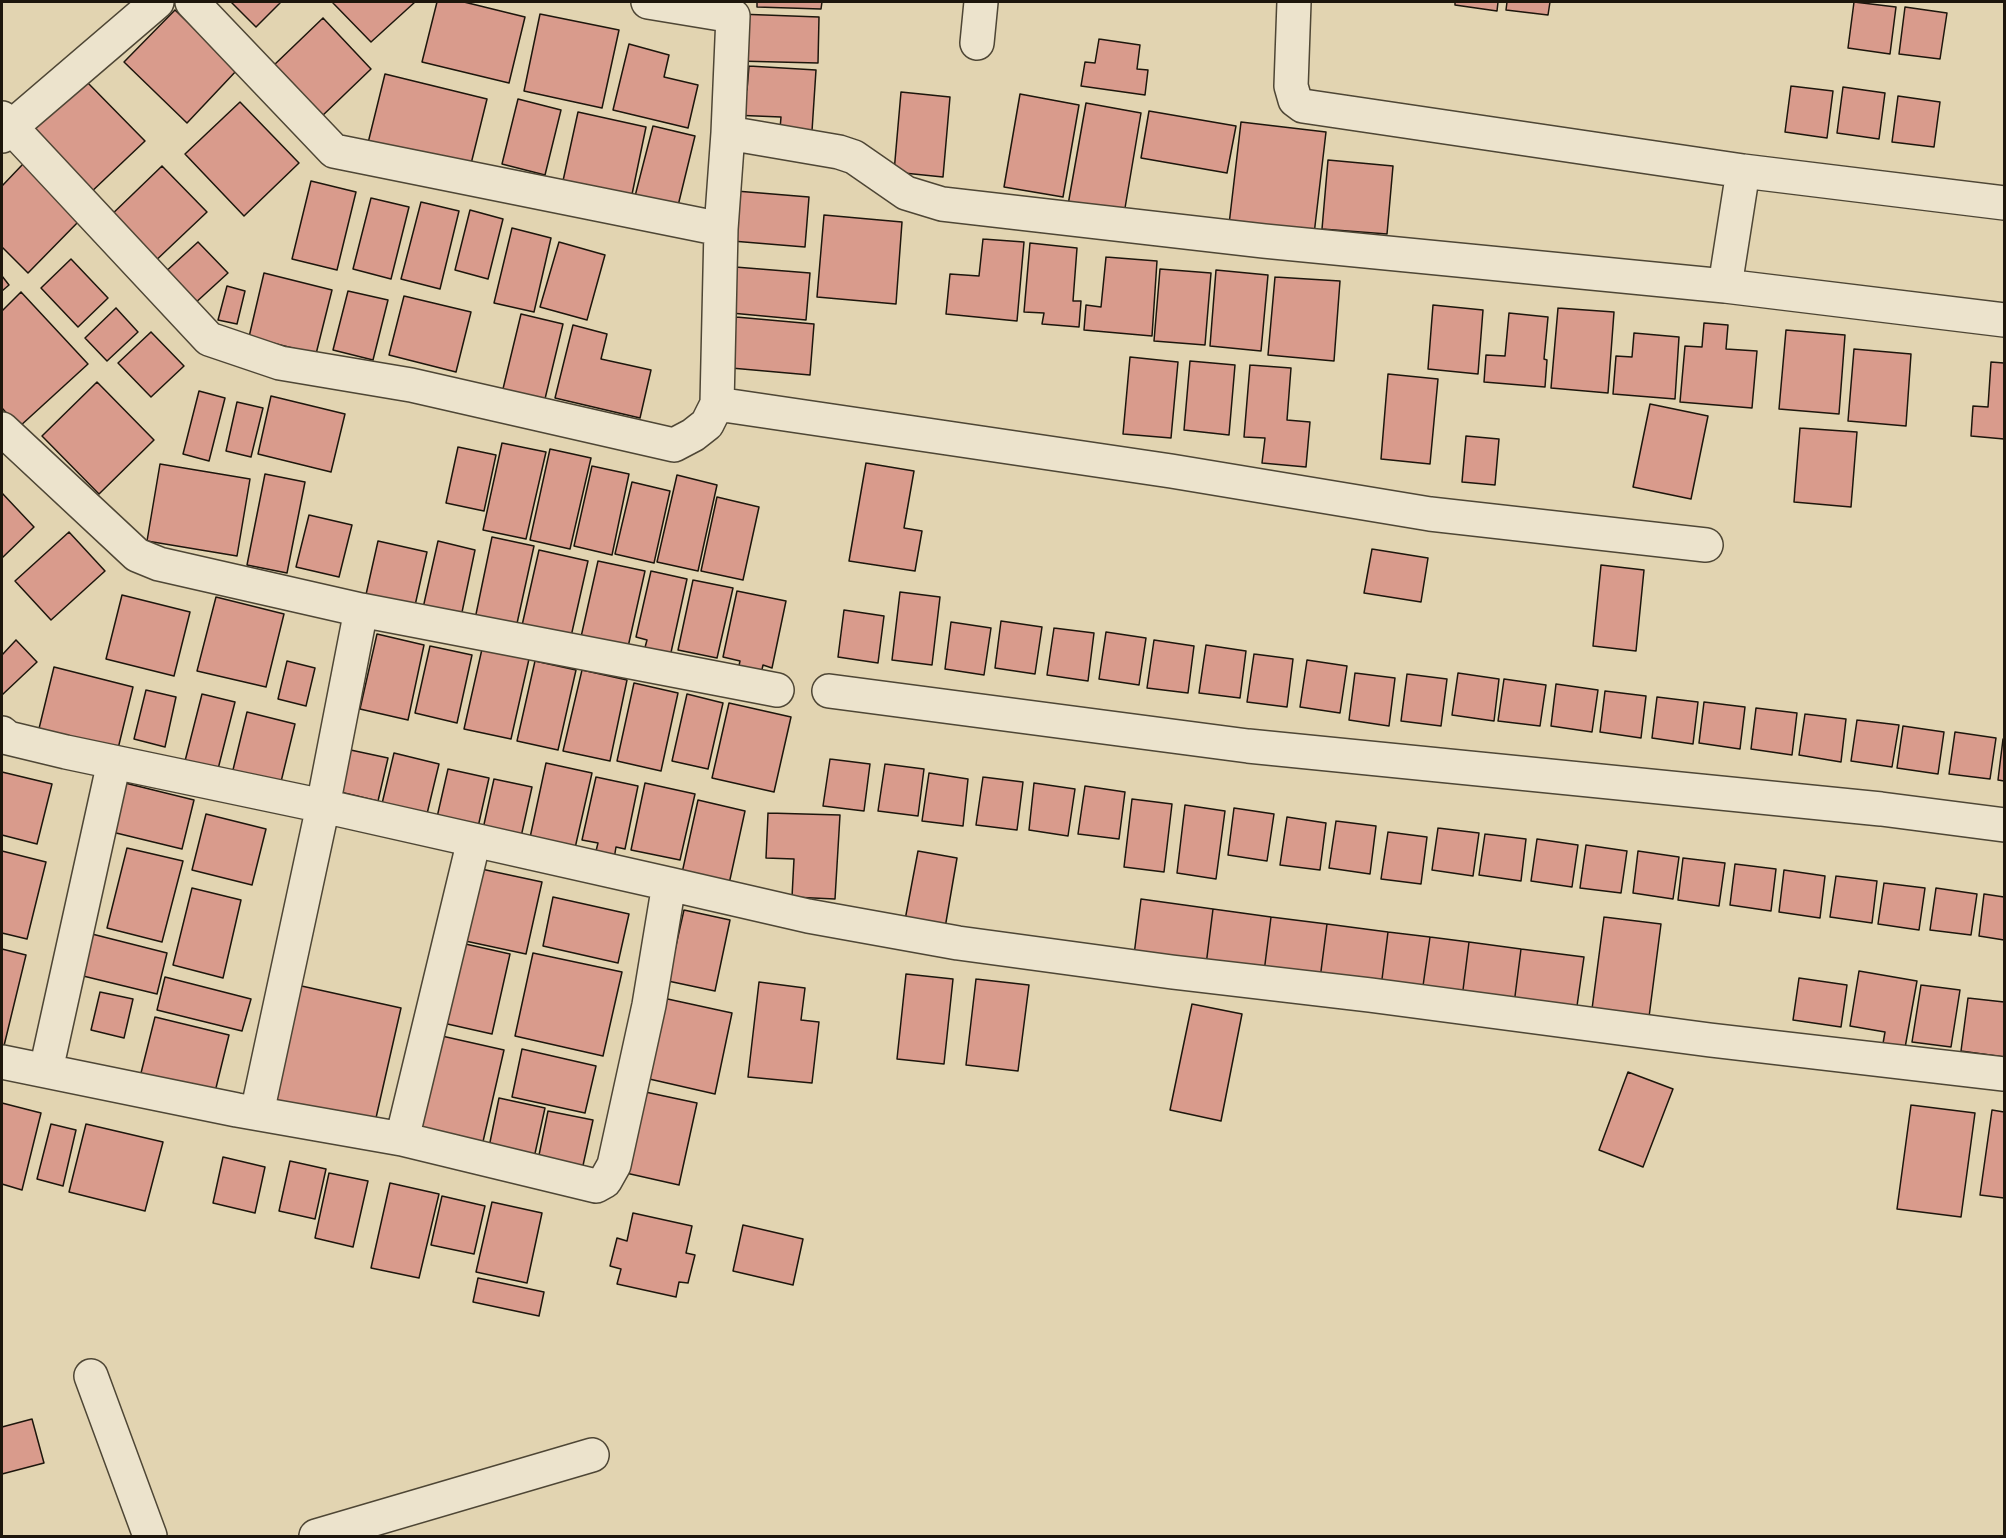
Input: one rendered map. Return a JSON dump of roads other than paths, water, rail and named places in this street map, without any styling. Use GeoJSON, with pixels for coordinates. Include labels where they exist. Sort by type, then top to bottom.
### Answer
{"type":"FeatureCollection","features":[{"type":"Feature","properties":{"kind":"street"},"geometry":{"type":"LineString","coordinates":[[157,2],[5,127],[209,339],[280,363],[411,385],[674,445],[707,424],[717,404],[721,229],[733,9],[648,2]]}},
{"type":"Feature","properties":{"kind":"street"},"geometry":{"type":"LineString","coordinates":[[192,2],[334,151],[721,229]]}},
{"type":"Feature","properties":{"kind":"street"},"geometry":{"type":"LineString","coordinates":[[977,43],[981,2]]}},
{"type":"Feature","properties":{"kind":"street"},"geometry":{"type":"LineString","coordinates":[[1294,2],[1291,86],[1295,100],[1303,106],[1743,171],[2004,203]]}},
{"type":"Feature","properties":{"kind":"street"},"geometry":{"type":"LineString","coordinates":[[728,133],[839,152],[855,158],[906,193],[942,204],[1264,241],[1725,286],[2004,320]]}},
{"type":"Feature","properties":{"kind":"street"},"geometry":{"type":"LineString","coordinates":[[1725,286],[1743,171]]}},
{"type":"Feature","properties":{"kind":"street"},"geometry":{"type":"LineString","coordinates":[[717,404],[1171,471],[1430,514],[1706,545]]}},
{"type":"Feature","properties":{"kind":"street"},"geometry":{"type":"LineString","coordinates":[[2,429],[137,555],[159,564],[361,610],[777,690]]}},
{"type":"Feature","properties":{"kind":"street"},"geometry":{"type":"LineString","coordinates":[[257,1113],[323,806],[361,610]]}},
{"type":"Feature","properties":{"kind":"street"},"geometry":{"type":"LineString","coordinates":[[829,691],[1248,746],[1881,809],[2004,825]]}},
{"type":"Feature","properties":{"kind":"street"},"geometry":{"type":"LineString","coordinates":[[2,733],[8,738],[323,806],[808,916],[958,943],[1710,1040],[2004,1074]]}},
{"type":"Feature","properties":{"kind":"street"},"geometry":{"type":"LineString","coordinates":[[46,1070],[114,762]]}},
{"type":"Feature","properties":{"kind":"street"},"geometry":{"type":"LineString","coordinates":[[402,1139],[474,840]]}},
{"type":"Feature","properties":{"kind":"street"},"geometry":{"type":"LineString","coordinates":[[2,1062],[257,1113],[402,1139],[597,1186],[605,1181],[614,1165],[644,1028],[669,884]]}},
{"type":"Feature","properties":{"kind":"street"},"geometry":{"type":"LineString","coordinates":[[91,1377],[150,1536]]}},
{"type":"Feature","properties":{"kind":"street"},"geometry":{"type":"LineString","coordinates":[[316,1536],[592,1455]]}}]}
